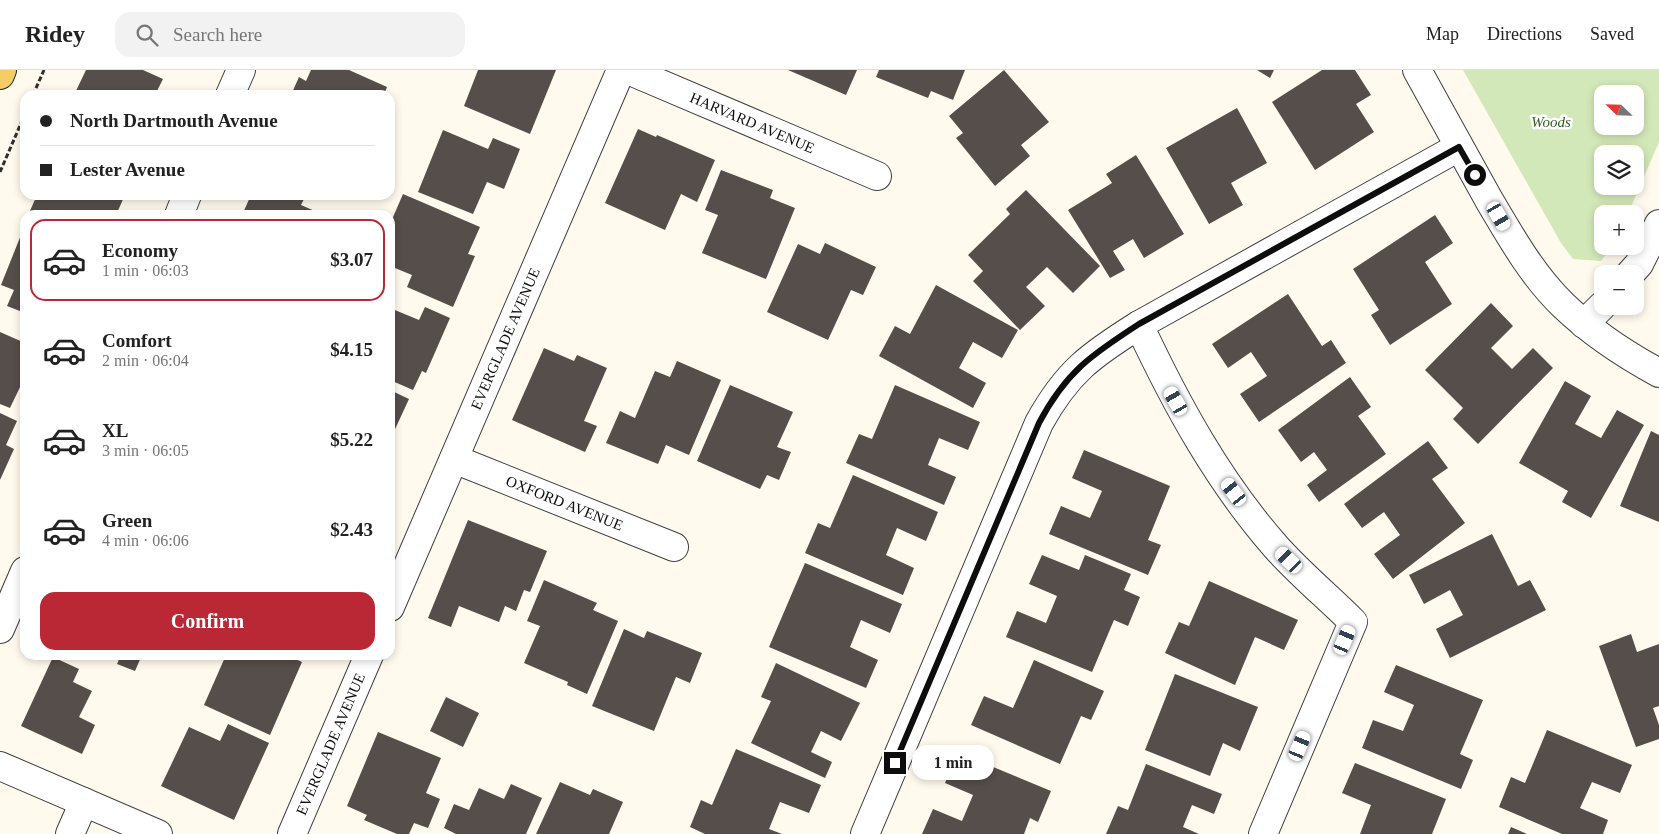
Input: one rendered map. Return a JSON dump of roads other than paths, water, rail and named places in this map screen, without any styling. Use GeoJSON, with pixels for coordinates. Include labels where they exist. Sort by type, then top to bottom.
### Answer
{"type":"FeatureCollection","features":[{"type":"Feature","properties":{"kind":"main road"},"geometry":{"type":"LineString","coordinates":[[0,75],[2,70]]}},
{"type":"Feature","properties":{"kind":"street"},"geometry":{"type":"LineString","coordinates":[[232,90],[241,70]]}},
{"type":"Feature","properties":{"kind":"street","name":"EVERGLADE AVENUE"},"geometry":{"type":"LineString","coordinates":[[395,595],[621,70]]}},
{"type":"Feature","properties":{"kind":"street","name":"HARVARD AVENUE"},"geometry":{"type":"LineString","coordinates":[[628,70],[877,176]]}},
{"type":"Feature","properties":{"kind":"street"},"geometry":{"type":"LineString","coordinates":[[1417,70],[1515,245],[1537,276],[1562,305],[1593,315],[1625,354],[1659,373]]}},
{"type":"Feature","properties":{"kind":"street"},"geometry":{"type":"LineString","coordinates":[[865,834],[1039,423],[1050,402],[1075,371],[1093,355],[1139,324],[1459,147]]}},
{"type":"Feature","properties":{"kind":"street"},"geometry":{"type":"LineString","coordinates":[[1638,265],[1659,224]]}},
{"type":"Feature","properties":{"kind":"street"},"geometry":{"type":"LineString","coordinates":[[1139,324],[1167,386],[1213,465],[1277,548],[1353,622],[1263,834]]}},
{"type":"Feature","properties":{"kind":"street","name":"OXFORD AVENUE"},"geometry":{"type":"LineString","coordinates":[[454,458],[674,547]]}},
{"type":"Feature","properties":{"kind":"street"},"geometry":{"type":"LineString","coordinates":[[0,629],[20,583]]}},
{"type":"Feature","properties":{"kind":"street","name":"EVERGLADE AVENUE"},"geometry":{"type":"LineString","coordinates":[[292,834],[367,660]]}},
{"type":"Feature","properties":{"kind":"street"},"geometry":{"type":"LineString","coordinates":[[0,766],[84,802],[119,826],[158,834]]}},
{"type":"Feature","properties":{"kind":"street"},"geometry":{"type":"LineString","coordinates":[[70,834],[84,802]]}},
{"type":"Feature","properties":{"kind":"park label","name":"Woods"},"geometry":{"type":"Point","coordinates":[1551,122]}}]}
